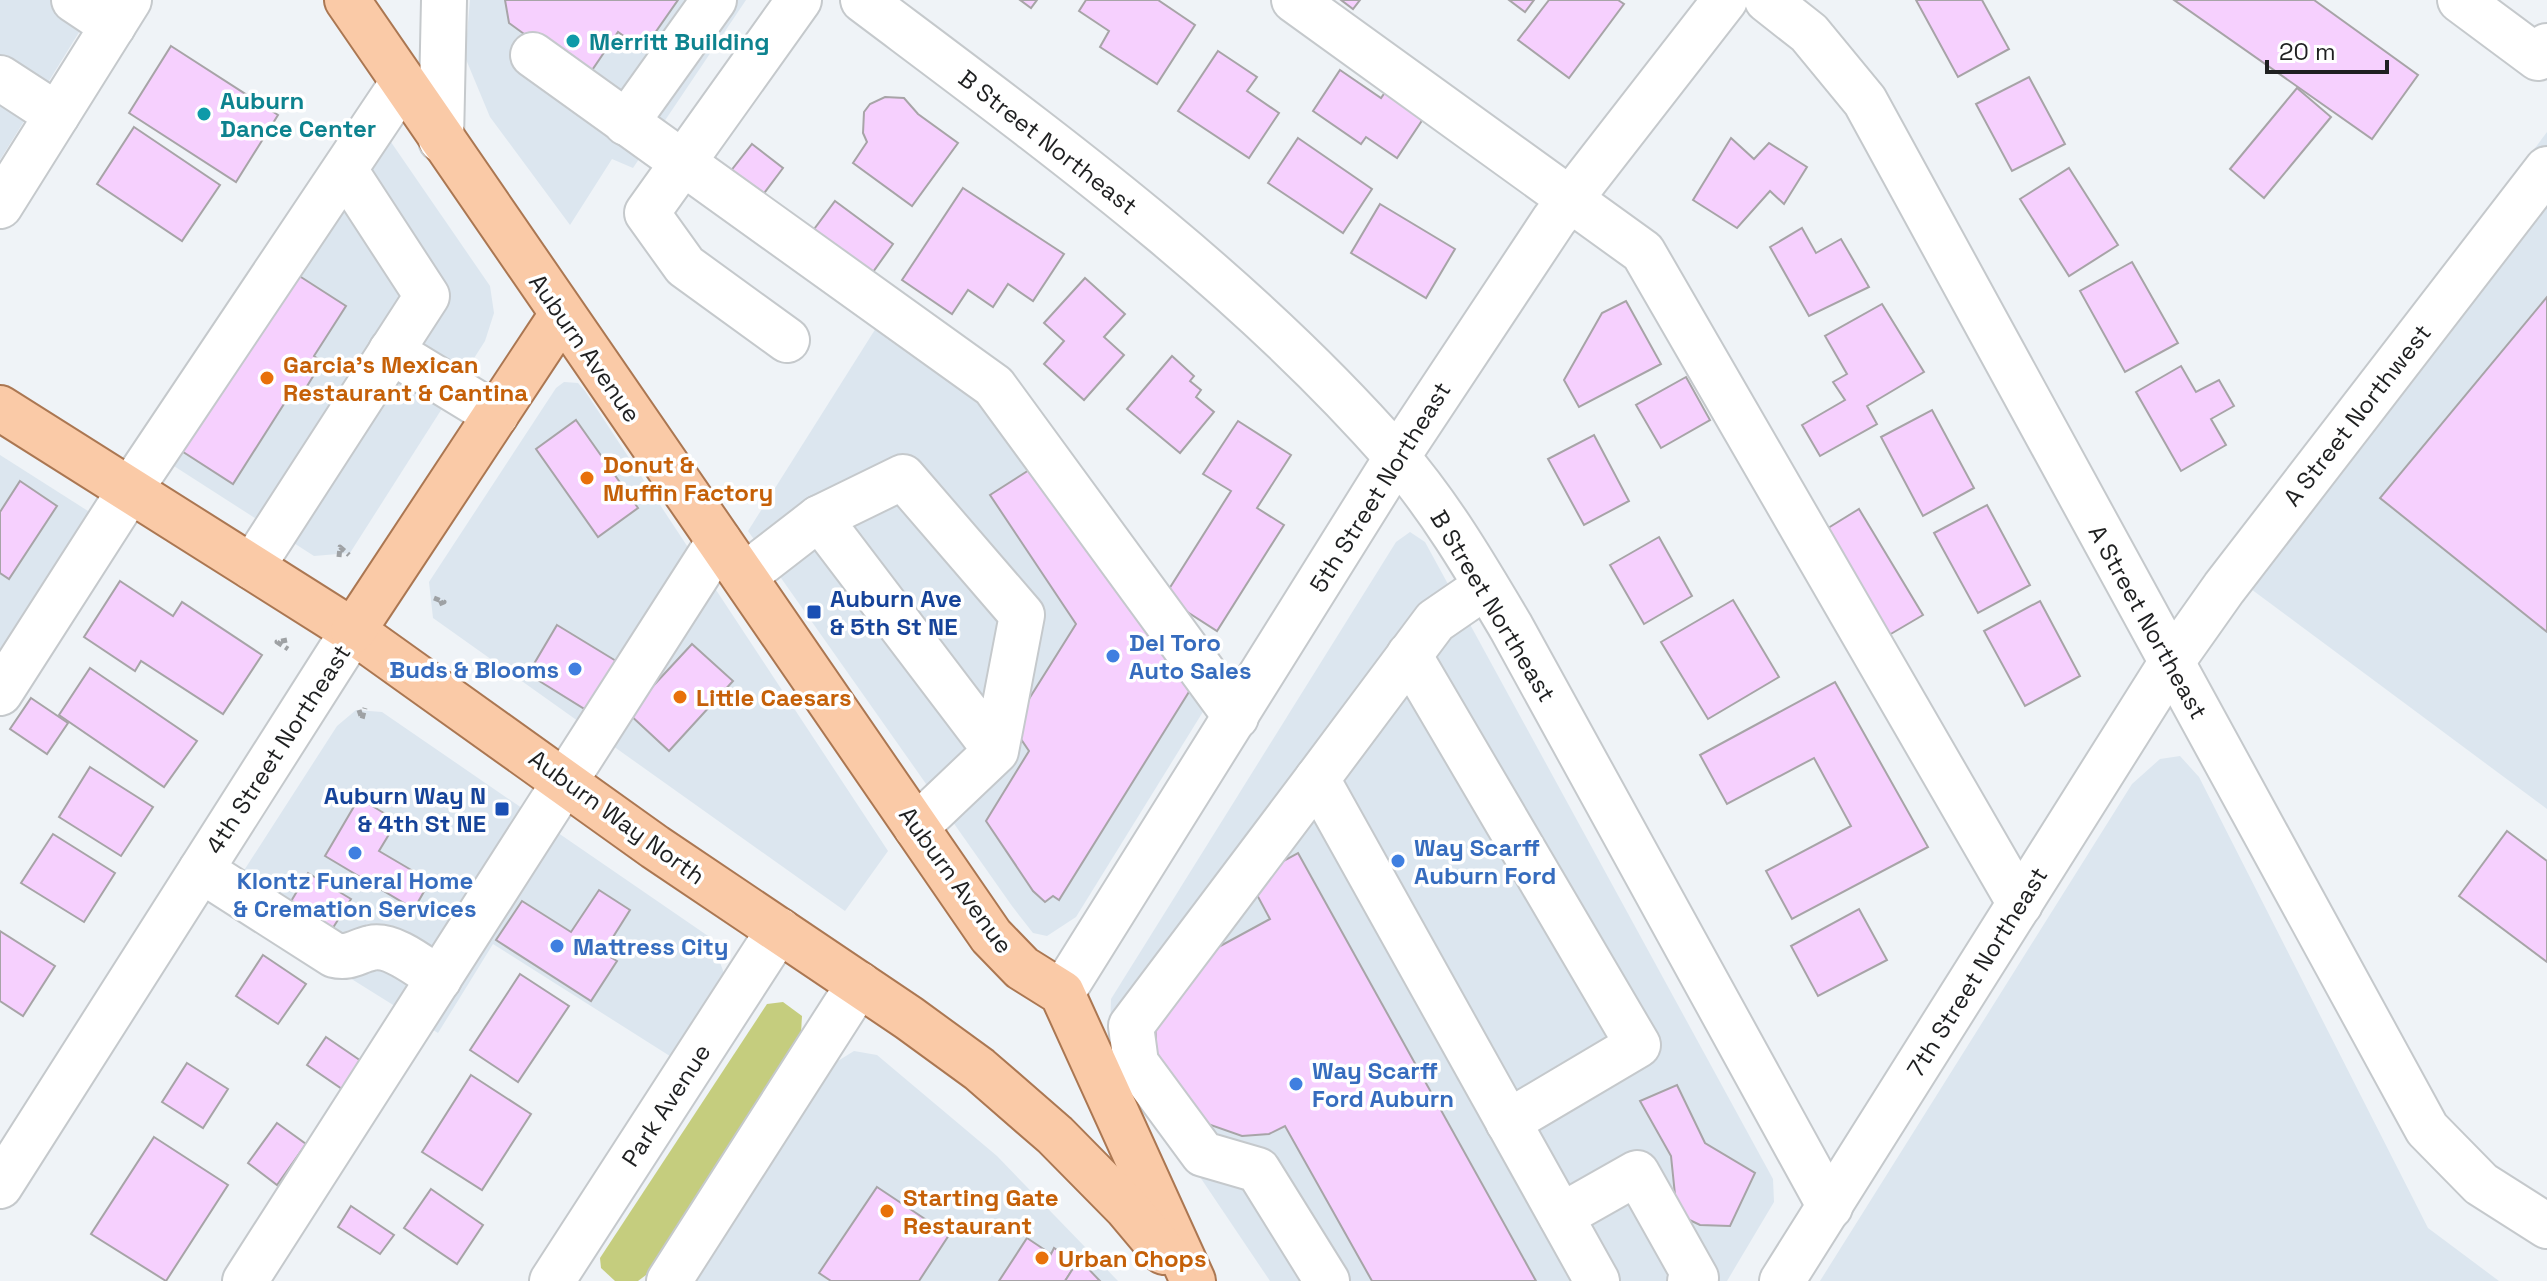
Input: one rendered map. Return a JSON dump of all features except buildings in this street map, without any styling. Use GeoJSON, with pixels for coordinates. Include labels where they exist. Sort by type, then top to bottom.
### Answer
{"type":"FeatureCollection","features":[{"type":"Feature","properties":{"kind":"main road","name":"Auburn Avenue"},"geometry":{"type":"LineString","coordinates":[[349,1],[561,316],[991,936],[1022,968],[1062,993]]}},
{"type":"Feature","properties":{"kind":"main road","name":"4th Street Northeast"},"geometry":{"type":"LineString","coordinates":[[353,631],[561,316]]}},
{"type":"Feature","properties":{"kind":"main road","name":"Auburn Way North"},"geometry":{"type":"LineString","coordinates":[[0,408],[353,631],[567,781],[655,847],[979,1069],[1055,1135],[1127,1208],[1191,1281]]}},
{"type":"Feature","properties":{"kind":"main road"},"geometry":{"type":"LineString","coordinates":[[1062,993],[1191,1281]]}},
{"type":"Feature","properties":{"kind":"street"},"geometry":{"type":"LineString","coordinates":[[0,206],[121,13],[74,0]]}},
{"type":"Feature","properties":{"kind":"street"},"geometry":{"type":"LineString","coordinates":[[441,140],[444,0]]}},
{"type":"Feature","properties":{"kind":"street"},"geometry":{"type":"LineString","coordinates":[[626,123],[714,0]]}},
{"type":"Feature","properties":{"kind":"street"},"geometry":{"type":"LineString","coordinates":[[787,340],[685,266],[647,213],[799,0]]}},
{"type":"Feature","properties":{"kind":"street","name":"B Street Northeast"},"geometry":{"type":"LineString","coordinates":[[863,0],[1088,172],[1196,260],[1296,352],[1397,457],[1458,539],[1486,586],[1830,1207]]}},
{"type":"Feature","properties":{"kind":"street"},"geometry":{"type":"LineString","coordinates":[[1294,0],[1643,252],[2020,904]]}},
{"type":"Feature","properties":{"kind":"street","name":"5th Street Northeast"},"geometry":{"type":"LineString","coordinates":[[1062,993],[1397,457],[1570,199],[1725,0]]}},
{"type":"Feature","properties":{"kind":"street","name":"A Street Northeast"},"geometry":{"type":"LineString","coordinates":[[1767,0],[1809,33],[1865,101],[2427,1129],[2481,1184],[2547,1226]]}},
{"type":"Feature","properties":{"kind":"street"},"geometry":{"type":"LineString","coordinates":[[2460,0],[2543,52]]}},
{"type":"Feature","properties":{"kind":"street"},"geometry":{"type":"LineString","coordinates":[[533,55],[994,386],[1236,717]]}},
{"type":"Feature","properties":{"kind":"street"},"geometry":{"type":"LineString","coordinates":[[0,78],[57,115]]}},
{"type":"Feature","properties":{"kind":"street"},"geometry":{"type":"LineString","coordinates":[[0,693],[130,490],[403,82]]}},
{"type":"Feature","properties":{"kind":"street","name":"A Street Northwest"},"geometry":{"type":"LineString","coordinates":[[2171,663],[2224,588],[2547,169]]}},
{"type":"Feature","properties":{"kind":"street"},"geometry":{"type":"LineString","coordinates":[[252,567],[427,296],[345,170]]}},
{"type":"Feature","properties":{"kind":"street"},"geometry":{"type":"LineString","coordinates":[[391,351],[496,415]]}},
{"type":"Feature","properties":{"kind":"street"},"geometry":{"type":"LineString","coordinates":[[744,576],[819,518],[903,477],[1022,615],[996,751],[916,827]]}},
{"type":"Feature","properties":{"kind":"street"},"geometry":{"type":"LineString","coordinates":[[819,518],[996,751]]}},
{"type":"Feature","properties":{"kind":"street"},"geometry":{"type":"LineString","coordinates":[[245,1281],[719,541]]}},
{"type":"Feature","properties":{"kind":"street"},"geometry":{"type":"LineString","coordinates":[[1327,1281],[1258,1170],[1203,1154],[1136,1063],[1131,1026],[1435,621],[1486,586]]}},
{"type":"Feature","properties":{"kind":"street","name":"4th Street Northeast"},"geometry":{"type":"LineString","coordinates":[[0,1186],[353,631]]}},
{"type":"Feature","properties":{"kind":"street"},"geometry":{"type":"LineString","coordinates":[[1409,655],[1638,1045],[1508,1122]]}},
{"type":"Feature","properties":{"kind":"street","name":"7th Street Northeast"},"geometry":{"type":"LineString","coordinates":[[1782,1281],[2171,663]]}},
{"type":"Feature","properties":{"kind":"street"},"geometry":{"type":"LineString","coordinates":[[1317,779],[1597,1281]]}},
{"type":"Feature","properties":{"kind":"street"},"geometry":{"type":"LineString","coordinates":[[201,870],[334,955],[345,957],[370,948],[386,948],[439,979]]}},
{"type":"Feature","properties":{"kind":"street","name":"Park Avenue"},"geometry":{"type":"LineString","coordinates":[[566,1276],[779,930]]}},
{"type":"Feature","properties":{"kind":"street"},"geometry":{"type":"LineString","coordinates":[[669,1281],[859,984]]}},
{"type":"Feature","properties":{"kind":"street"},"geometry":{"type":"LineString","coordinates":[[1561,1216],[1637,1173],[1696,1278],[1690,1281]]}},
{"type":"Feature","properties":{"kind":"path"},"geometry":{"type":"LineString","coordinates":[[339,557],[340,547],[349,555]]}},
{"type":"Feature","properties":{"kind":"path"},"geometry":{"type":"LineString","coordinates":[[434,598],[444,602],[437,605]]}},
{"type":"Feature","properties":{"kind":"path"},"geometry":{"type":"LineString","coordinates":[[288,640],[277,642],[288,649]]}},
{"type":"Feature","properties":{"kind":"shaded area"},"geometry":{"type":"Polygon","coordinates":[[[0,0],[99,0],[0,160],[0,0]]]}},
{"type":"Feature","properties":{"kind":"shaded area"},"geometry":{"type":"Polygon","coordinates":[[[470,0],[746,0],[633,168],[612,159],[570,225],[490,117],[465,57],[470,0]]]}},
{"type":"Feature","properties":{"kind":"shaded area"},"geometry":{"type":"Polygon","coordinates":[[[382,129],[490,286],[494,313],[485,341],[350,553],[314,556],[163,459],[382,129]]]}},
{"type":"Feature","properties":{"kind":"shaded area"},"geometry":{"type":"Polygon","coordinates":[[[2547,132],[2547,809],[2220,566],[2547,132]]]}},
{"type":"Feature","properties":{"kind":"shaded area"},"geometry":{"type":"Polygon","coordinates":[[[876,328],[1008,426],[1209,702],[1076,917],[1047,936],[1033,933],[1012,906],[748,531],[876,328]]]}},
{"type":"Feature","properties":{"kind":"shaded area"},"geometry":{"type":"Polygon","coordinates":[[[564,382],[578,383],[585,391],[888,851],[845,911],[433,618],[429,582],[556,388],[564,382]]]}},
{"type":"Feature","properties":{"kind":"shaded area"},"geometry":{"type":"Polygon","coordinates":[[[0,455],[99,518],[0,674],[0,455]]]}},
{"type":"Feature","properties":{"kind":"shaded area","name":"Way Scarff Auburn Ford"},"geometry":{"type":"Polygon","coordinates":[[[1410,532],[1425,542],[1773,1179],[1774,1202],[1727,1281],[1270,1281],[1120,1058],[1110,1032],[1111,999],[1396,542],[1410,532]]]}},
{"type":"Feature","properties":{"kind":"shaded area"},"geometry":{"type":"Polygon","coordinates":[[[356,710],[382,712],[711,938],[725,976],[673,1058],[493,944],[438,1033],[225,900],[337,726],[356,710]]]}},
{"type":"Feature","properties":{"kind":"shaded area"},"geometry":{"type":"Polygon","coordinates":[[[2180,756],[2199,777],[2428,1228],[2499,1281],[1820,1281],[2132,784],[2160,759],[2180,756]]]}},
{"type":"Feature","properties":{"kind":"shaded area"},"geometry":{"type":"Polygon","coordinates":[[[854,1051],[877,1055],[997,1156],[1118,1281],[697,1281],[833,1064],[854,1051]]]}},
{"type":"Feature","properties":{"kind":"green space"},"geometry":{"type":"Polygon","coordinates":[[[783,1002],[802,1016],[801,1033],[646,1275],[638,1281],[615,1281],[601,1268],[600,1258],[767,1004],[783,1002]]]}},
{"type":"Feature","properties":{"kind":"place","name":"Merritt Building"},"geometry":{"type":"Point","coordinates":[573,41]}},
{"type":"Feature","properties":{"kind":"place","name":"Auburn Dance Center"},"geometry":{"type":"Point","coordinates":[204,114]}},
{"type":"Feature","properties":{"kind":"place","name":"Garcia’s Mexican Restaurant & Cantina"},"geometry":{"type":"Point","coordinates":[267,378]}},
{"type":"Feature","properties":{"kind":"place","name":"Donut & Muffin Factory"},"geometry":{"type":"Point","coordinates":[587,478]}},
{"type":"Feature","properties":{"kind":"place","name":"Auburn Ave & 5th St NE"},"geometry":{"type":"Point","coordinates":[814,612]}},
{"type":"Feature","properties":{"kind":"place","name":"Del Toro Auto Sales"},"geometry":{"type":"Point","coordinates":[1113,656]}},
{"type":"Feature","properties":{"kind":"place","name":"Buds & Blooms"},"geometry":{"type":"Point","coordinates":[575,669]}},
{"type":"Feature","properties":{"kind":"place","name":"Little Caesars"},"geometry":{"type":"Point","coordinates":[680,697]}},
{"type":"Feature","properties":{"kind":"place","name":"Auburn Way N & 4th St NE"},"geometry":{"type":"Point","coordinates":[502,809]}},
{"type":"Feature","properties":{"kind":"place","name":"Klontz Funeral Home & Cremation Services"},"geometry":{"type":"Point","coordinates":[355,853]}},
{"type":"Feature","properties":{"kind":"place","name":"Way Scarff Auburn Ford"},"geometry":{"type":"Point","coordinates":[1398,861]}},
{"type":"Feature","properties":{"kind":"place","name":"Mattress City"},"geometry":{"type":"Point","coordinates":[557,946]}},
{"type":"Feature","properties":{"kind":"place","name":"Way Scarff Ford Auburn"},"geometry":{"type":"Point","coordinates":[1296,1084]}},
{"type":"Feature","properties":{"kind":"place","name":"Starting Gate Restaurant"},"geometry":{"type":"Point","coordinates":[887,1211]}},
{"type":"Feature","properties":{"kind":"place","name":"Urban Chops"},"geometry":{"type":"Point","coordinates":[1042,1258]}}]}
